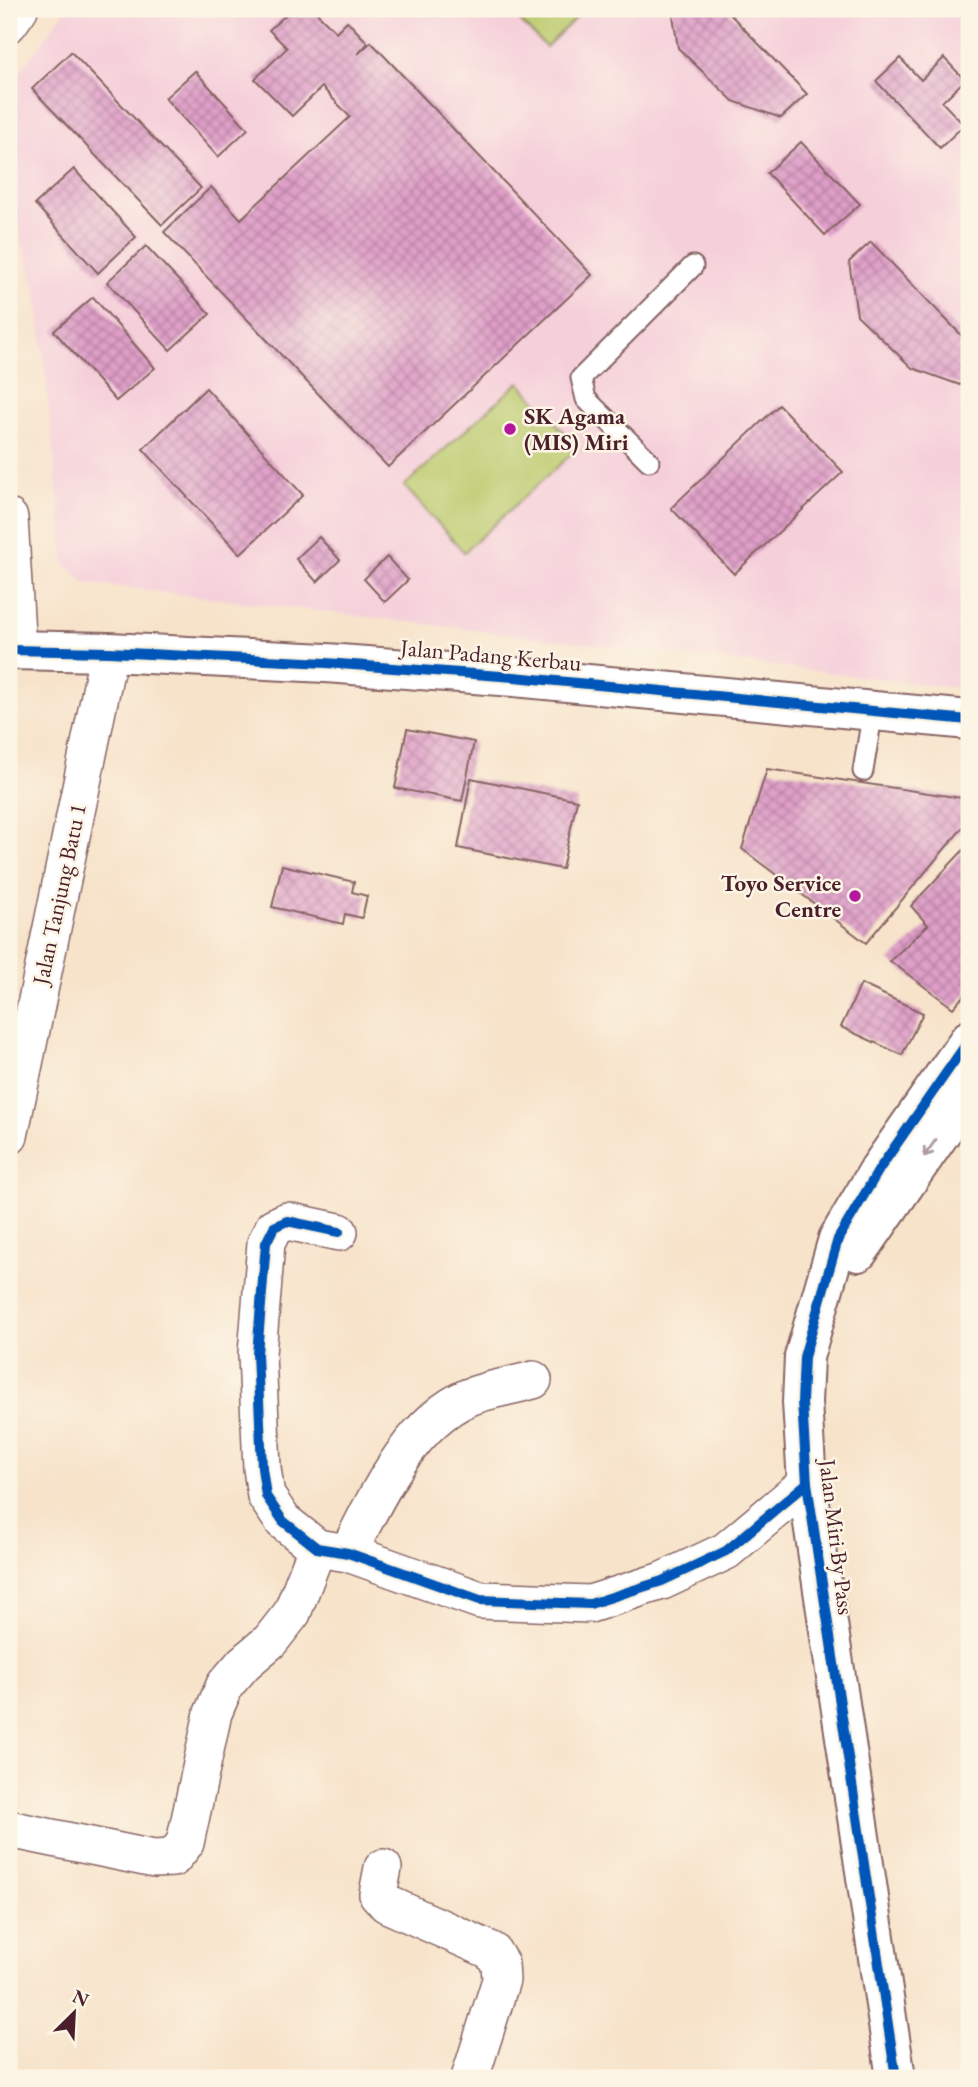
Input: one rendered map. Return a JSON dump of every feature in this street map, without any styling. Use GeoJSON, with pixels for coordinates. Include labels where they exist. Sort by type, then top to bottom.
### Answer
{"type":"FeatureCollection","features":[{"type":"Feature","properties":{"kind":"street"},"geometry":{"type":"LineString","coordinates":[[9,23],[19,9]]}},
{"type":"Feature","properties":{"kind":"street"},"geometry":{"type":"LineString","coordinates":[[9,518],[13,650]]}},
{"type":"Feature","properties":{"kind":"street","name":"Jalan Padang Kerbau"},"geometry":{"type":"LineString","coordinates":[[13,650],[326,663],[555,680],[969,720]]}},
{"type":"Feature","properties":{"kind":"street","name":"Jalan Tanjung Batu 1"},"geometry":{"type":"LineString","coordinates":[[9,1136],[109,652]]}},
{"type":"Feature","properties":{"kind":"street","name":"Jalan Miri By Pass"},"geometry":{"type":"LineString","coordinates":[[896,2078],[807,1483],[802,1402],[804,1357],[838,1239],[880,1168],[969,1040]]}},
{"type":"Feature","properties":{"kind":"street","name":"Jalan Miri By Pass"},"geometry":{"type":"LineString","coordinates":[[822,1294],[859,1250],[969,1092]]}},
{"type":"Feature","properties":{"kind":"street"},"geometry":{"type":"LineString","coordinates":[[339,1232],[287,1221],[274,1227],[266,1243],[257,1354],[262,1468],[266,1496],[283,1521],[332,1550],[480,1600],[590,1604],[662,1581],[726,1551],[807,1483]]}},
{"type":"Feature","properties":{"kind":"street"},"geometry":{"type":"LineString","coordinates":[[9,1829],[154,1859],[173,1858],[185,1843],[213,1713],[225,1685],[244,1663],[271,1641],[332,1550],[370,1511],[404,1454],[432,1419],[470,1397],[533,1380]]}},
{"type":"Feature","properties":{"kind":"street"},"geometry":{"type":"LineString","coordinates":[[383,1868],[378,1894],[387,1904],[492,1951],[500,1964],[501,1980],[470,2078]]}},
{"type":"Feature","properties":{"kind":"lane"},"geometry":{"type":"LineString","coordinates":[[649,461],[586,399],[581,378],[693,266]]}},
{"type":"Feature","properties":{"kind":"lane"},"geometry":{"type":"LineString","coordinates":[[863,771],[873,710]]}},
{"type":"Feature","properties":{"kind":"shaded area","name":"SK Agama (MIS) Miri"},"geometry":{"type":"Polygon","coordinates":[[[66,9],[969,9],[969,153],[957,209],[969,223],[969,660],[966,689],[85,583],[65,564],[37,295],[9,196],[9,87],[66,9]]]}},
{"type":"Feature","properties":{"kind":"green space"},"geometry":{"type":"Polygon","coordinates":[[[508,9],[585,9],[546,47],[508,9]]]}},
{"type":"Feature","properties":{"kind":"green space"},"geometry":{"type":"Polygon","coordinates":[[[519,382],[578,448],[464,552],[404,486],[519,382]]]}},
{"type":"Feature","properties":{"kind":"building"},"geometry":{"type":"Polygon","coordinates":[[[292,9],[313,9],[336,32],[347,21],[368,43],[358,54],[371,42],[592,275],[388,467],[164,232],[211,187],[241,219],[350,117],[322,87],[292,116],[255,79],[287,48],[269,30],[292,9]]]}},
{"type":"Feature","properties":{"kind":"building"},"geometry":{"type":"Polygon","coordinates":[[[672,9],[725,9],[807,94],[781,118],[733,101],[678,48],[672,9]]]}},
{"type":"Feature","properties":{"kind":"building"},"geometry":{"type":"Polygon","coordinates":[[[71,52],[201,188],[162,225],[32,89],[71,52]]]}},
{"type":"Feature","properties":{"kind":"building"},"geometry":{"type":"Polygon","coordinates":[[[900,58],[921,80],[944,58],[965,80],[942,102],[964,125],[940,148],[876,81],[900,58]]]}},
{"type":"Feature","properties":{"kind":"building"},"geometry":{"type":"Polygon","coordinates":[[[195,71],[248,129],[218,157],[165,98],[195,71]]]}},
{"type":"Feature","properties":{"kind":"building"},"geometry":{"type":"Polygon","coordinates":[[[801,142],[860,204],[825,235],[767,173],[801,142]]]}},
{"type":"Feature","properties":{"kind":"building"},"geometry":{"type":"Polygon","coordinates":[[[74,169],[136,237],[98,273],[35,204],[74,169]]]}},
{"type":"Feature","properties":{"kind":"building"},"geometry":{"type":"Polygon","coordinates":[[[871,242],[969,343],[969,377],[960,385],[912,368],[857,315],[849,262],[871,242]]]}},
{"type":"Feature","properties":{"kind":"building"},"geometry":{"type":"Polygon","coordinates":[[[146,246],[210,314],[170,350],[107,282],[146,246]]]}},
{"type":"Feature","properties":{"kind":"building"},"geometry":{"type":"Polygon","coordinates":[[[93,297],[155,368],[116,401],[54,331],[93,297]]]}},
{"type":"Feature","properties":{"kind":"building"},"geometry":{"type":"Polygon","coordinates":[[[206,388],[303,495],[240,554],[143,449],[206,388]]]}},
{"type":"Feature","properties":{"kind":"building"},"geometry":{"type":"Polygon","coordinates":[[[779,405],[843,472],[734,574],[671,508],[779,405]]]}},
{"type":"Feature","properties":{"kind":"building"},"geometry":{"type":"Polygon","coordinates":[[[319,537],[340,560],[317,582],[296,559],[319,537]]]}},
{"type":"Feature","properties":{"kind":"building"},"geometry":{"type":"Polygon","coordinates":[[[387,557],[408,580],[385,602],[364,579],[387,557]]]}},
{"type":"Feature","properties":{"kind":"building"},"geometry":{"type":"Polygon","coordinates":[[[407,729],[474,742],[462,801],[395,788],[407,729]]]}},
{"type":"Feature","properties":{"kind":"building","name":"Toyo Service Centre"},"geometry":{"type":"Polygon","coordinates":[[[767,769],[969,799],[969,820],[866,943],[742,849],[767,769]]]}},
{"type":"Feature","properties":{"kind":"building"},"geometry":{"type":"Polygon","coordinates":[[[471,778],[577,800],[562,869],[458,848],[471,778]]]}},
{"type":"Feature","properties":{"kind":"building"},"geometry":{"type":"Polygon","coordinates":[[[969,844],[969,990],[953,1008],[890,961],[928,925],[911,906],[969,844]]]}},
{"type":"Feature","properties":{"kind":"building"},"geometry":{"type":"Polygon","coordinates":[[[282,865],[354,882],[352,892],[367,896],[362,918],[345,914],[343,924],[272,907],[282,865]]]}},
{"type":"Feature","properties":{"kind":"building"},"geometry":{"type":"Polygon","coordinates":[[[861,984],[923,1013],[902,1055],[841,1027],[861,984]]]}},
{"type":"Feature","properties":{"kind":"cycle path"},"geometry":{"type":"LineString","coordinates":[[9,650],[326,663],[514,677],[969,720]]}},
{"type":"Feature","properties":{"kind":"cycle path"},"geometry":{"type":"LineString","coordinates":[[896,2078],[807,1483],[802,1402],[804,1357],[838,1239],[880,1168],[969,1040]]}},
{"type":"Feature","properties":{"kind":"cycle path"},"geometry":{"type":"LineString","coordinates":[[339,1232],[287,1221],[274,1227],[266,1243],[257,1354],[262,1468],[266,1496],[283,1521],[317,1548],[348,1553],[480,1600],[590,1604],[662,1581],[726,1551],[807,1483]]}},
{"type":"Feature","properties":{"kind":"place","name":"SK Agama (MIS) Miri"},"geometry":{"type":"Point","coordinates":[510,429]}},
{"type":"Feature","properties":{"kind":"place","name":"Toyo Service Centre"},"geometry":{"type":"Point","coordinates":[855,896]}}]}
